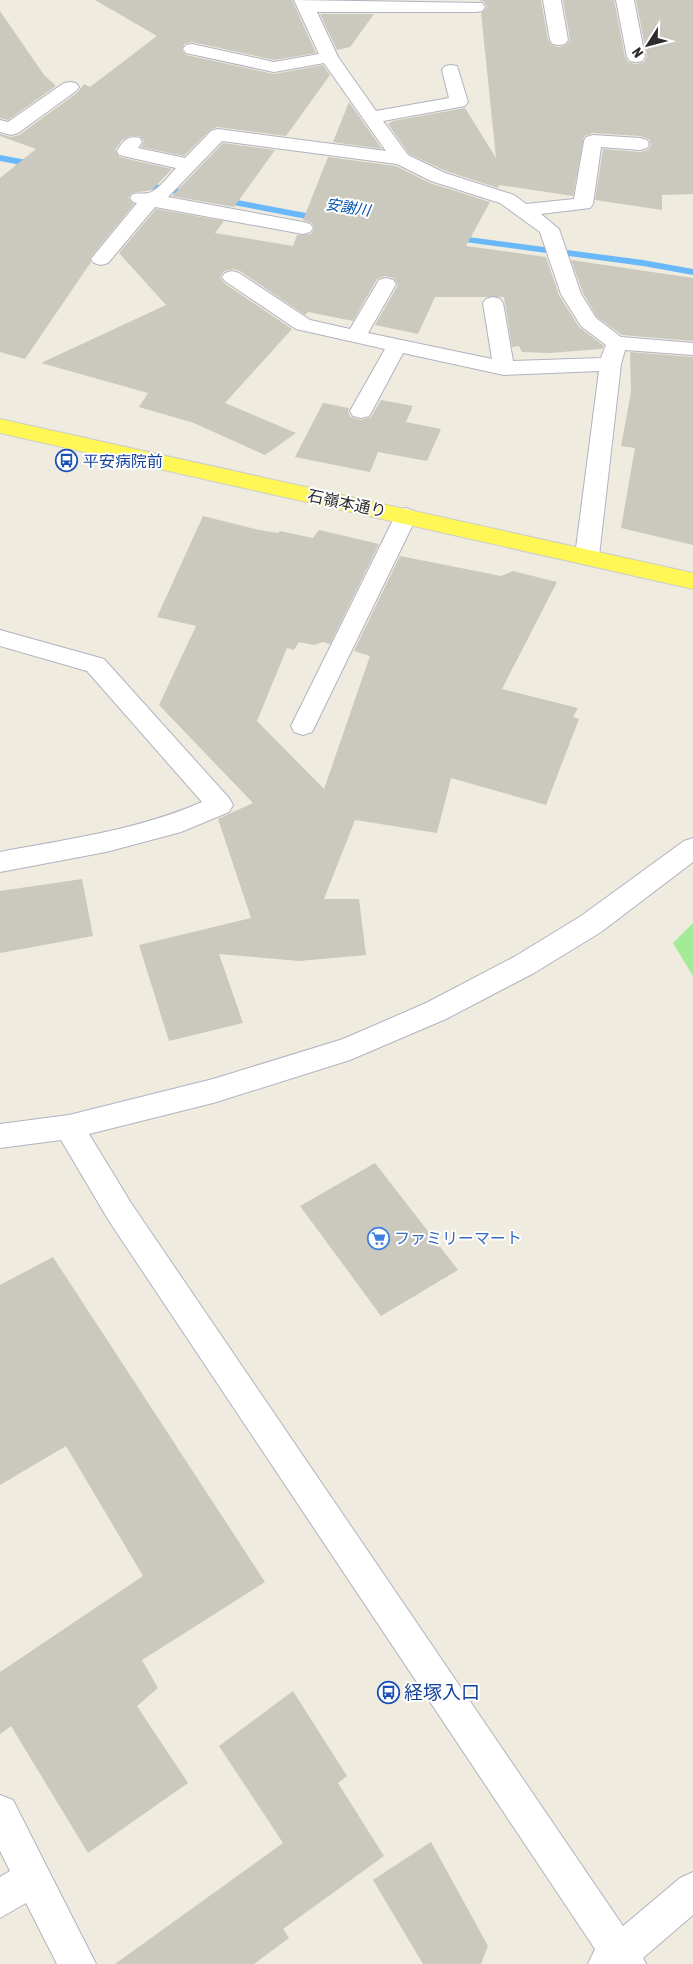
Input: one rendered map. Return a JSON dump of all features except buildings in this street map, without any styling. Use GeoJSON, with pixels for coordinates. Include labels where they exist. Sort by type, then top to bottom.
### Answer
{"type":"FeatureCollection","features":[{"type":"Feature","properties":{"kind":"main road","name":"石嶺本通り"},"geometry":{"type":"LineString","coordinates":[[0,426],[693,581]]}},
{"type":"Feature","properties":{"kind":"street"},"geometry":{"type":"LineString","coordinates":[[552,0],[559,40]]}},
{"type":"Feature","properties":{"kind":"street"},"geometry":{"type":"LineString","coordinates":[[626,0],[636,57]]}},
{"type":"Feature","properties":{"kind":"street"},"geometry":{"type":"LineString","coordinates":[[401,159],[329,57],[305,4],[476,7]]}},
{"type":"Feature","properties":{"kind":"street"},"geometry":{"type":"LineString","coordinates":[[192,49],[274,67],[329,57]]}},
{"type":"Feature","properties":{"kind":"street"},"geometry":{"type":"LineString","coordinates":[[372,117],[459,102],[451,70]]}},
{"type":"Feature","properties":{"kind":"street"},"geometry":{"type":"LineString","coordinates":[[0,126],[11,129],[70,87]]}},
{"type":"Feature","properties":{"kind":"street"},"geometry":{"type":"LineString","coordinates":[[101,259],[155,193],[189,165],[218,135],[401,159],[438,177],[508,199],[549,229],[571,294],[588,322],[616,343],[693,349]]}},
{"type":"Feature","properties":{"kind":"street"},"geometry":{"type":"LineString","coordinates":[[522,210],[583,204],[593,141],[617,136],[640,144]]}},
{"type":"Feature","properties":{"kind":"street"},"geometry":{"type":"LineString","coordinates":[[133,142],[126,151],[189,165]]}},
{"type":"Feature","properties":{"kind":"street"},"geometry":{"type":"LineString","coordinates":[[155,193],[271,230],[303,228]]}},
{"type":"Feature","properties":{"kind":"street"},"geometry":{"type":"LineString","coordinates":[[232,277],[302,325],[504,368],[610,364]]}},
{"type":"Feature","properties":{"kind":"street"},"geometry":{"type":"LineString","coordinates":[[356,336],[386,284]]}},
{"type":"Feature","properties":{"kind":"street"},"geometry":{"type":"LineString","coordinates":[[493,303],[504,368]]}},
{"type":"Feature","properties":{"kind":"street"},"geometry":{"type":"LineString","coordinates":[[587,556],[610,364],[616,343]]}},
{"type":"Feature","properties":{"kind":"street"},"geometry":{"type":"LineString","coordinates":[[361,411],[397,345]]}},
{"type":"Feature","properties":{"kind":"street"},"geometry":{"type":"LineString","coordinates":[[302,726],[406,516]]}},
{"type":"Feature","properties":{"kind":"street"},"geometry":{"type":"LineString","coordinates":[[0,638],[95,665],[220,805],[171,825],[106,842],[0,862]]}},
{"type":"Feature","properties":{"kind":"street"},"geometry":{"type":"LineString","coordinates":[[0,1136],[69,1127],[213,1091],[350,1048],[436,1011],[524,965],[591,924],[693,848]]}},
{"type":"Feature","properties":{"kind":"street"},"geometry":{"type":"LineString","coordinates":[[69,1127],[120,1212],[618,1960],[693,1891]]}},
{"type":"Feature","properties":{"kind":"street"},"geometry":{"type":"LineString","coordinates":[[0,1813],[77,1964]]}},
{"type":"Feature","properties":{"kind":"street"},"geometry":{"type":"LineString","coordinates":[[0,1899],[33,1877]]}},
{"type":"Feature","properties":{"kind":"green space"},"geometry":{"type":"Polygon","coordinates":[[[693,923],[693,976],[673,943],[693,923]]]}},
{"type":"Feature","properties":{"kind":"waterway","name":"安謝川"},"geometry":{"type":"LineString","coordinates":[[0,158],[37,165]]}},
{"type":"Feature","properties":{"kind":"waterway","name":"安謝川"},"geometry":{"type":"LineString","coordinates":[[138,184],[192,194]]}},
{"type":"Feature","properties":{"kind":"waterway","name":"安謝川"},"geometry":{"type":"LineString","coordinates":[[221,200],[322,219]]}},
{"type":"Feature","properties":{"kind":"waterway","name":"安謝川"},"geometry":{"type":"LineString","coordinates":[[453,238],[643,263],[693,272]]}},
{"type":"Feature","properties":{"kind":"place","name":"平安病院前"},"geometry":{"type":"Point","coordinates":[67,461]}},
{"type":"Feature","properties":{"kind":"place","name":"ファミリーマート"},"geometry":{"type":"Point","coordinates":[378,1238]}},
{"type":"Feature","properties":{"kind":"place","name":"経塚入口"},"geometry":{"type":"Point","coordinates":[388,1692]}}]}
